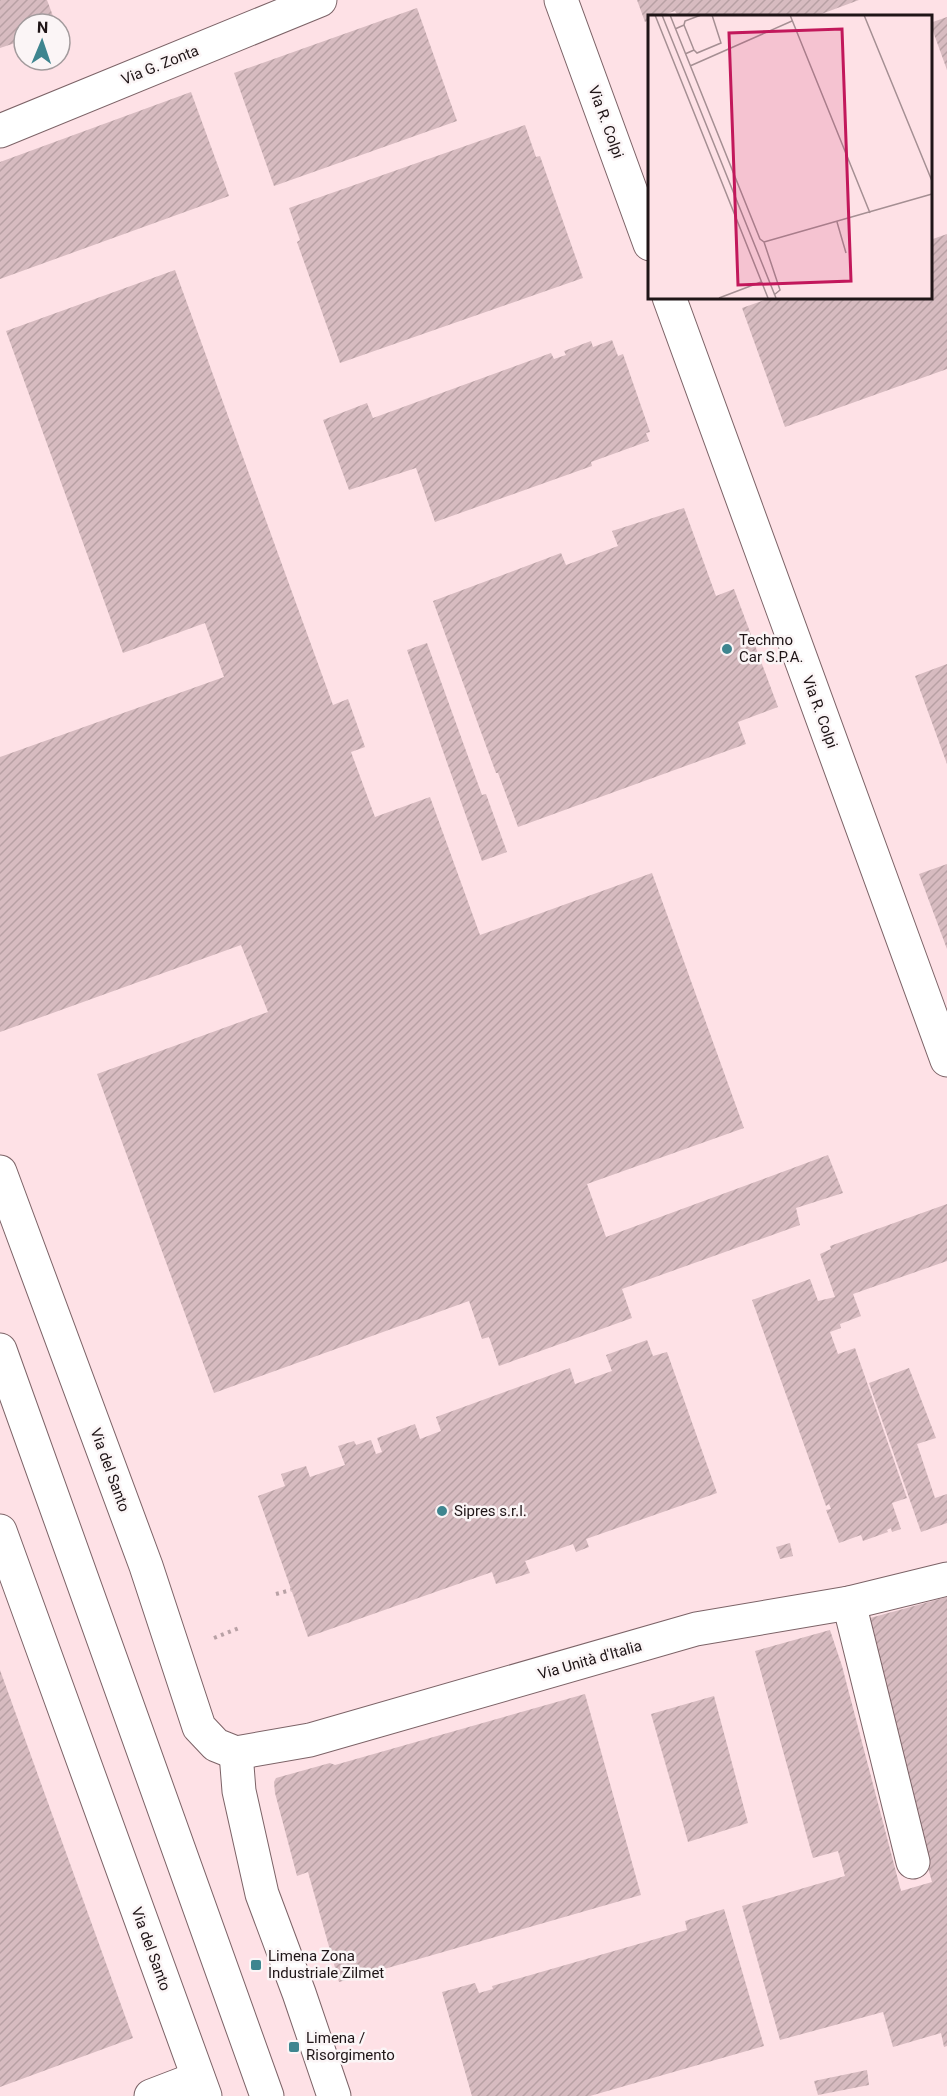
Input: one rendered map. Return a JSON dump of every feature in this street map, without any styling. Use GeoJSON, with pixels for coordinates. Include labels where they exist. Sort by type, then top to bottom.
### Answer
{"type":"FeatureCollection","features":[{"type":"Feature","properties":{"kind":"street","name":"Via G. Zonta"},"geometry":{"type":"LineString","coordinates":[[0,130],[320,0]]}},
{"type":"Feature","properties":{"kind":"street","name":"Via R. Colpi"},"geometry":{"type":"LineString","coordinates":[[561,0],[648,239]]}},
{"type":"Feature","properties":{"kind":"street","name":"Via R. Colpi"},"geometry":{"type":"LineString","coordinates":[[669,298],[947,1060]]}},
{"type":"Feature","properties":{"kind":"street","name":"Via del Santo"},"geometry":{"type":"LineString","coordinates":[[0,1172],[146,1566],[199,1727],[216,1744],[236,1753]]}},
{"type":"Feature","properties":{"kind":"street"},"geometry":{"type":"LineString","coordinates":[[0,1350],[267,2096]]}},
{"type":"Feature","properties":{"kind":"street","name":"Via del Santo"},"geometry":{"type":"LineString","coordinates":[[0,1531],[201,2087]]}},
{"type":"Feature","properties":{"kind":"street","name":"Via Unità d'Italia"},"geometry":{"type":"LineString","coordinates":[[236,1753],[310,1740],[696,1629],[849,1603],[947,1579]]}},
{"type":"Feature","properties":{"kind":"street"},"geometry":{"type":"LineString","coordinates":[[849,1603],[914,1862]]}},
{"type":"Feature","properties":{"kind":"street"},"geometry":{"type":"LineString","coordinates":[[236,1753],[239,1791],[262,1894],[334,2096]]}},
{"type":"Feature","properties":{"kind":"street"},"geometry":{"type":"LineString","coordinates":[[151,2096],[201,2087]]}},
{"type":"Feature","properties":{"kind":"path"},"geometry":{"type":"LineString","coordinates":[[276,1594],[291,1590]]}},
{"type":"Feature","properties":{"kind":"path"},"geometry":{"type":"LineString","coordinates":[[213,1638],[239,1628]]}},
{"type":"Feature","properties":{"kind":"building"},"geometry":{"type":"Polygon","coordinates":[[[0,0],[47,0],[52,12],[12,12],[12,44],[0,48],[0,0]]]}},
{"type":"Feature","properties":{"kind":"building"},"geometry":{"type":"Polygon","coordinates":[[[637,0],[859,0],[819,15],[677,15],[675,11],[663,15],[648,15],[648,21],[645,22],[637,0]]]}},
{"type":"Feature","properties":{"kind":"building"},"geometry":{"type":"Polygon","coordinates":[[[417,8],[457,121],[274,186],[234,73],[417,8]]]}},
{"type":"Feature","properties":{"kind":"building"},"geometry":{"type":"Polygon","coordinates":[[[947,17],[947,70],[932,29],[932,22],[947,17]]]}},
{"type":"Feature","properties":{"kind":"building"},"geometry":{"type":"Polygon","coordinates":[[[191,92],[229,196],[0,279],[0,162],[191,92]]]}},
{"type":"Feature","properties":{"kind":"building"},"geometry":{"type":"Polygon","coordinates":[[[525,125],[536,157],[540,156],[583,278],[340,363],[297,242],[300,240],[289,208],[525,125]]]}},
{"type":"Feature","properties":{"kind":"building"},"geometry":{"type":"Polygon","coordinates":[[[947,234],[947,369],[785,427],[742,308],[770,298],[932,298],[932,239],[947,234]]]}},
{"type":"Feature","properties":{"kind":"building"},"geometry":{"type":"Polygon","coordinates":[[[175,270],[333,705],[348,699],[365,747],[351,752],[375,817],[430,797],[480,935],[652,873],[744,1128],[587,1184],[606,1237],[828,1155],[843,1193],[796,1208],[800,1225],[622,1289],[632,1318],[499,1366],[489,1337],[482,1339],[469,1301],[214,1393],[97,1074],[268,1012],[241,945],[0,1032],[0,757],[224,677],[205,623],[123,653],[6,331],[175,270]]]}},
{"type":"Feature","properties":{"kind":"building"},"geometry":{"type":"Polygon","coordinates":[[[612,340],[618,356],[623,354],[650,432],[646,433],[649,441],[591,462],[592,466],[435,522],[416,468],[349,490],[323,420],[367,403],[373,418],[551,353],[554,359],[566,355],[564,351],[591,341],[593,347],[612,340]]]}},
{"type":"Feature","properties":{"kind":"building"},"geometry":{"type":"Polygon","coordinates":[[[684,508],[716,596],[734,589],[778,707],[738,722],[746,744],[518,827],[433,601],[561,553],[566,565],[618,546],[612,531],[684,508]]]}},
{"type":"Feature","properties":{"kind":"building"},"geometry":{"type":"Polygon","coordinates":[[[427,643],[482,795],[486,794],[507,852],[482,861],[407,650],[427,643]]]}},
{"type":"Feature","properties":{"kind":"building"},"geometry":{"type":"Polygon","coordinates":[[[947,664],[947,764],[915,676],[947,664]]]}},
{"type":"Feature","properties":{"kind":"building"},"geometry":{"type":"Polygon","coordinates":[[[947,864],[947,949],[919,874],[947,864]]]}},
{"type":"Feature","properties":{"kind":"building"},"geometry":{"type":"Polygon","coordinates":[[[947,1204],[947,1261],[853,1294],[861,1316],[840,1324],[841,1328],[830,1332],[838,1354],[855,1348],[907,1498],[892,1503],[901,1529],[892,1532],[891,1528],[887,1530],[888,1532],[863,1541],[861,1535],[839,1543],[826,1510],[831,1509],[829,1504],[826,1506],[752,1300],[810,1279],[818,1301],[835,1297],[820,1254],[831,1249],[830,1246],[947,1204]]]}},
{"type":"Feature","properties":{"kind":"building","name":"Sipres s.r.l."},"geometry":{"type":"Polygon","coordinates":[[[647,1340],[653,1356],[667,1352],[717,1493],[586,1539],[589,1547],[576,1552],[573,1544],[525,1561],[530,1573],[496,1584],[492,1572],[308,1637],[258,1496],[285,1486],[281,1474],[306,1466],[310,1477],[345,1465],[338,1446],[354,1441],[356,1445],[371,1440],[376,1454],[382,1452],[377,1438],[415,1424],[420,1439],[441,1431],[436,1417],[570,1368],[575,1384],[612,1371],[606,1355],[647,1340]]]}},
{"type":"Feature","properties":{"kind":"building"},"geometry":{"type":"Polygon","coordinates":[[[909,1368],[936,1438],[917,1444],[935,1498],[947,1494],[947,1523],[921,1532],[869,1383],[909,1368]]]}},
{"type":"Feature","properties":{"kind":"building"},"geometry":{"type":"Polygon","coordinates":[[[790,1543],[793,1556],[780,1559],[776,1547],[790,1543]]]}},
{"type":"Feature","properties":{"kind":"building"},"geometry":{"type":"Polygon","coordinates":[[[947,1597],[947,2046],[944,2047],[941,2033],[893,2047],[883,2012],[780,2040],[742,1906],[845,1876],[838,1851],[813,1858],[755,1651],[830,1630],[842,1666],[901,1891],[932,1882],[859,1621],[947,1597]]]}},
{"type":"Feature","properties":{"kind":"building"},"geometry":{"type":"Polygon","coordinates":[[[0,1670],[133,2038],[0,2087],[0,1670]]]}},
{"type":"Feature","properties":{"kind":"building"},"geometry":{"type":"Polygon","coordinates":[[[585,1694],[641,1895],[339,1982],[308,1872],[297,1876],[275,1793],[276,1778],[330,1763],[335,1765],[585,1694]]]}},
{"type":"Feature","properties":{"kind":"building"},"geometry":{"type":"Polygon","coordinates":[[[714,1696],[748,1823],[688,1842],[651,1714],[714,1696]]]}},
{"type":"Feature","properties":{"kind":"building"},"geometry":{"type":"Polygon","coordinates":[[[724,1909],[764,2046],[590,2096],[472,2096],[442,1992],[475,1983],[479,1993],[493,1989],[492,1986],[687,1930],[685,1921],[724,1909]]]}},
{"type":"Feature","properties":{"kind":"building"},"geometry":{"type":"Polygon","coordinates":[[[867,2070],[869,2085],[818,2095],[814,2081],[867,2070]]]}},
{"type":"Feature","properties":{"kind":"place","name":"Techmo Car S.P.A."},"geometry":{"type":"Point","coordinates":[727,649]}},
{"type":"Feature","properties":{"kind":"place","name":"Sipres s.r.l."},"geometry":{"type":"Point","coordinates":[442,1511]}},
{"type":"Feature","properties":{"kind":"place","name":"Limena Zona Industriale Zilmet"},"geometry":{"type":"Point","coordinates":[256,1965]}},
{"type":"Feature","properties":{"kind":"place","name":"Limena / Risorgimento"},"geometry":{"type":"Point","coordinates":[294,2047]}}]}
